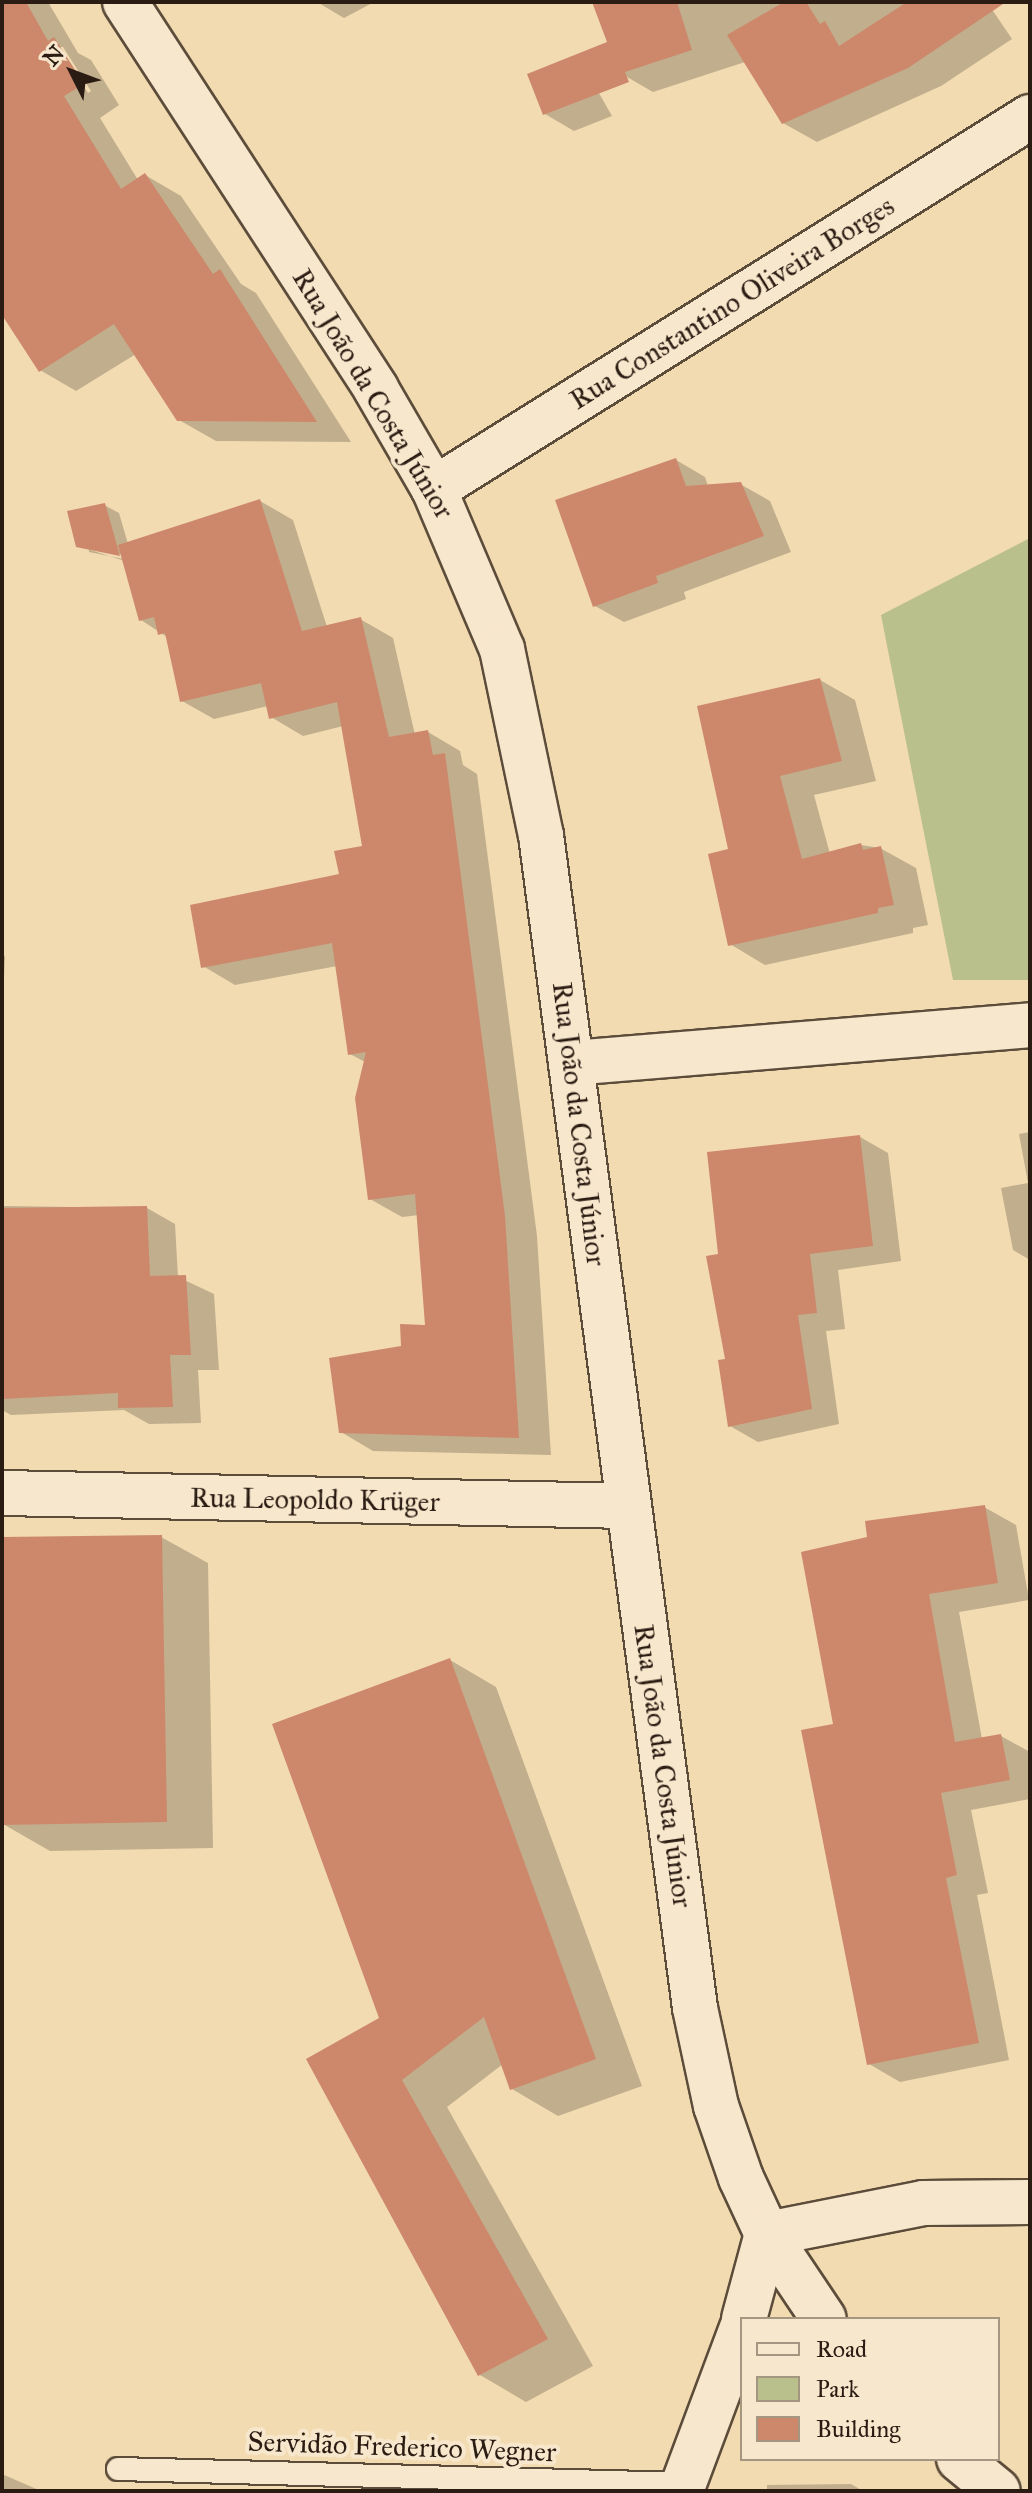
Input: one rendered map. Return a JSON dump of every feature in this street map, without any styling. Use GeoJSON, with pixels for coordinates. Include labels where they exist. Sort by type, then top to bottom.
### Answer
{"type":"FeatureCollection","features":[{"type":"Feature","properties":{"kind":"main road","name":"Rua João da Costa Júnior"},"geometry":{"type":"LineString","coordinates":[[125,2],[376,389],[434,489],[502,649],[525,743],[571,1063],[695,2008],[716,2106],[767,2234],[823,2317]]}},
{"type":"Feature","properties":{"kind":"main road","name":"Rua Constantino Oliveira Borges"},"geometry":{"type":"LineString","coordinates":[[434,489],[1030,117]]}},
{"type":"Feature","properties":{"kind":"main road"},"geometry":{"type":"LineString","coordinates":[[571,1063],[1030,1025]]}},
{"type":"Feature","properties":{"kind":"main road","name":"Rua Leopoldo Krüger"},"geometry":{"type":"LineString","coordinates":[[2,1493],[629,1506]]}},
{"type":"Feature","properties":{"kind":"main road"},"geometry":{"type":"LineString","coordinates":[[745,2317],[767,2234],[923,2203],[1030,2202]]}},
{"type":"Feature","properties":{"kind":"main road"},"geometry":{"type":"LineString","coordinates":[[683,2488],[740,2333]]}},
{"type":"Feature","properties":{"kind":"main road"},"geometry":{"type":"LineString","coordinates":[[961,2461],[998,2491]]}},
{"type":"Feature","properties":{"kind":"lane","name":"Servidão Frederico Wegner"},"geometry":{"type":"LineString","coordinates":[[118,2469],[683,2488]]}},
{"type":"Feature","properties":{"kind":"green space"},"geometry":{"type":"Polygon","coordinates":[[[1030,538],[1030,980],[953,980],[881,615],[1030,538]]]}},
{"type":"Feature","properties":{"kind":"building"},"geometry":{"type":"Polygon","coordinates":[[[2,2],[26,2],[48,41],[54,37],[84,84],[64,96],[121,189],[145,173],[213,274],[220,269],[317,422],[177,421],[114,324],[39,372],[2,315],[2,2]]]}},
{"type":"Feature","properties":{"kind":"building"},"geometry":{"type":"Polygon","coordinates":[[[592,2],[677,2],[692,50],[625,72],[629,82],[543,115],[527,74],[607,42],[592,2]]]}},
{"type":"Feature","properties":{"kind":"building"},"geometry":{"type":"Polygon","coordinates":[[[784,2],[806,2],[820,24],[825,21],[839,46],[907,2],[1006,2],[908,68],[782,124],[727,35],[784,2]]]}},
{"type":"Feature","properties":{"kind":"building"},"geometry":{"type":"Polygon","coordinates":[[[676,458],[686,486],[741,482],[764,536],[656,576],[658,583],[593,607],[555,500],[676,458]]]}},
{"type":"Feature","properties":{"kind":"building"},"geometry":{"type":"Polygon","coordinates":[[[260,499],[302,631],[361,617],[389,737],[428,730],[433,755],[445,753],[505,1216],[519,1438],[339,1433],[329,1358],[401,1346],[400,1324],[425,1325],[415,1194],[368,1200],[355,1098],[366,1052],[348,1055],[332,943],[201,968],[190,905],[339,874],[334,851],[362,846],[337,702],[269,719],[261,683],[180,702],[165,633],[158,635],[154,617],[139,621],[118,545],[260,499]]]}},
{"type":"Feature","properties":{"kind":"building"},"geometry":{"type":"Polygon","coordinates":[[[105,503],[120,556],[76,547],[67,511],[105,503]]]}},
{"type":"Feature","properties":{"kind":"building"},"geometry":{"type":"Polygon","coordinates":[[[820,678],[842,761],[780,776],[802,859],[861,843],[863,850],[881,846],[894,905],[878,908],[878,913],[728,946],[708,854],[728,849],[697,706],[820,678]]]}},
{"type":"Feature","properties":{"kind":"building"},"geometry":{"type":"Polygon","coordinates":[[[860,1135],[873,1246],[810,1254],[817,1313],[798,1315],[812,1409],[728,1427],[718,1360],[725,1359],[706,1256],[718,1254],[707,1152],[860,1135]]]}},
{"type":"Feature","properties":{"kind":"building"},"geometry":{"type":"Polygon","coordinates":[[[147,1206],[150,1276],[186,1275],[191,1355],[170,1355],[173,1407],[118,1408],[118,1393],[2,1399],[2,1208],[147,1206]]]}},
{"type":"Feature","properties":{"kind":"building"},"geometry":{"type":"Polygon","coordinates":[[[985,1505],[998,1583],[929,1594],[955,1742],[1001,1734],[1010,1780],[941,1793],[957,1875],[946,1878],[979,2043],[867,2065],[801,1730],[833,1724],[801,1552],[867,1537],[865,1521],[985,1505]]]}},
{"type":"Feature","properties":{"kind":"building"},"geometry":{"type":"Polygon","coordinates":[[[162,1535],[167,1822],[2,1825],[2,1537],[162,1535]]]}},
{"type":"Feature","properties":{"kind":"building"},"geometry":{"type":"Polygon","coordinates":[[[450,1658],[596,2059],[510,2090],[484,2017],[402,2080],[548,2339],[478,2376],[306,2059],[379,2018],[272,1724],[450,1658]]]}}]}
